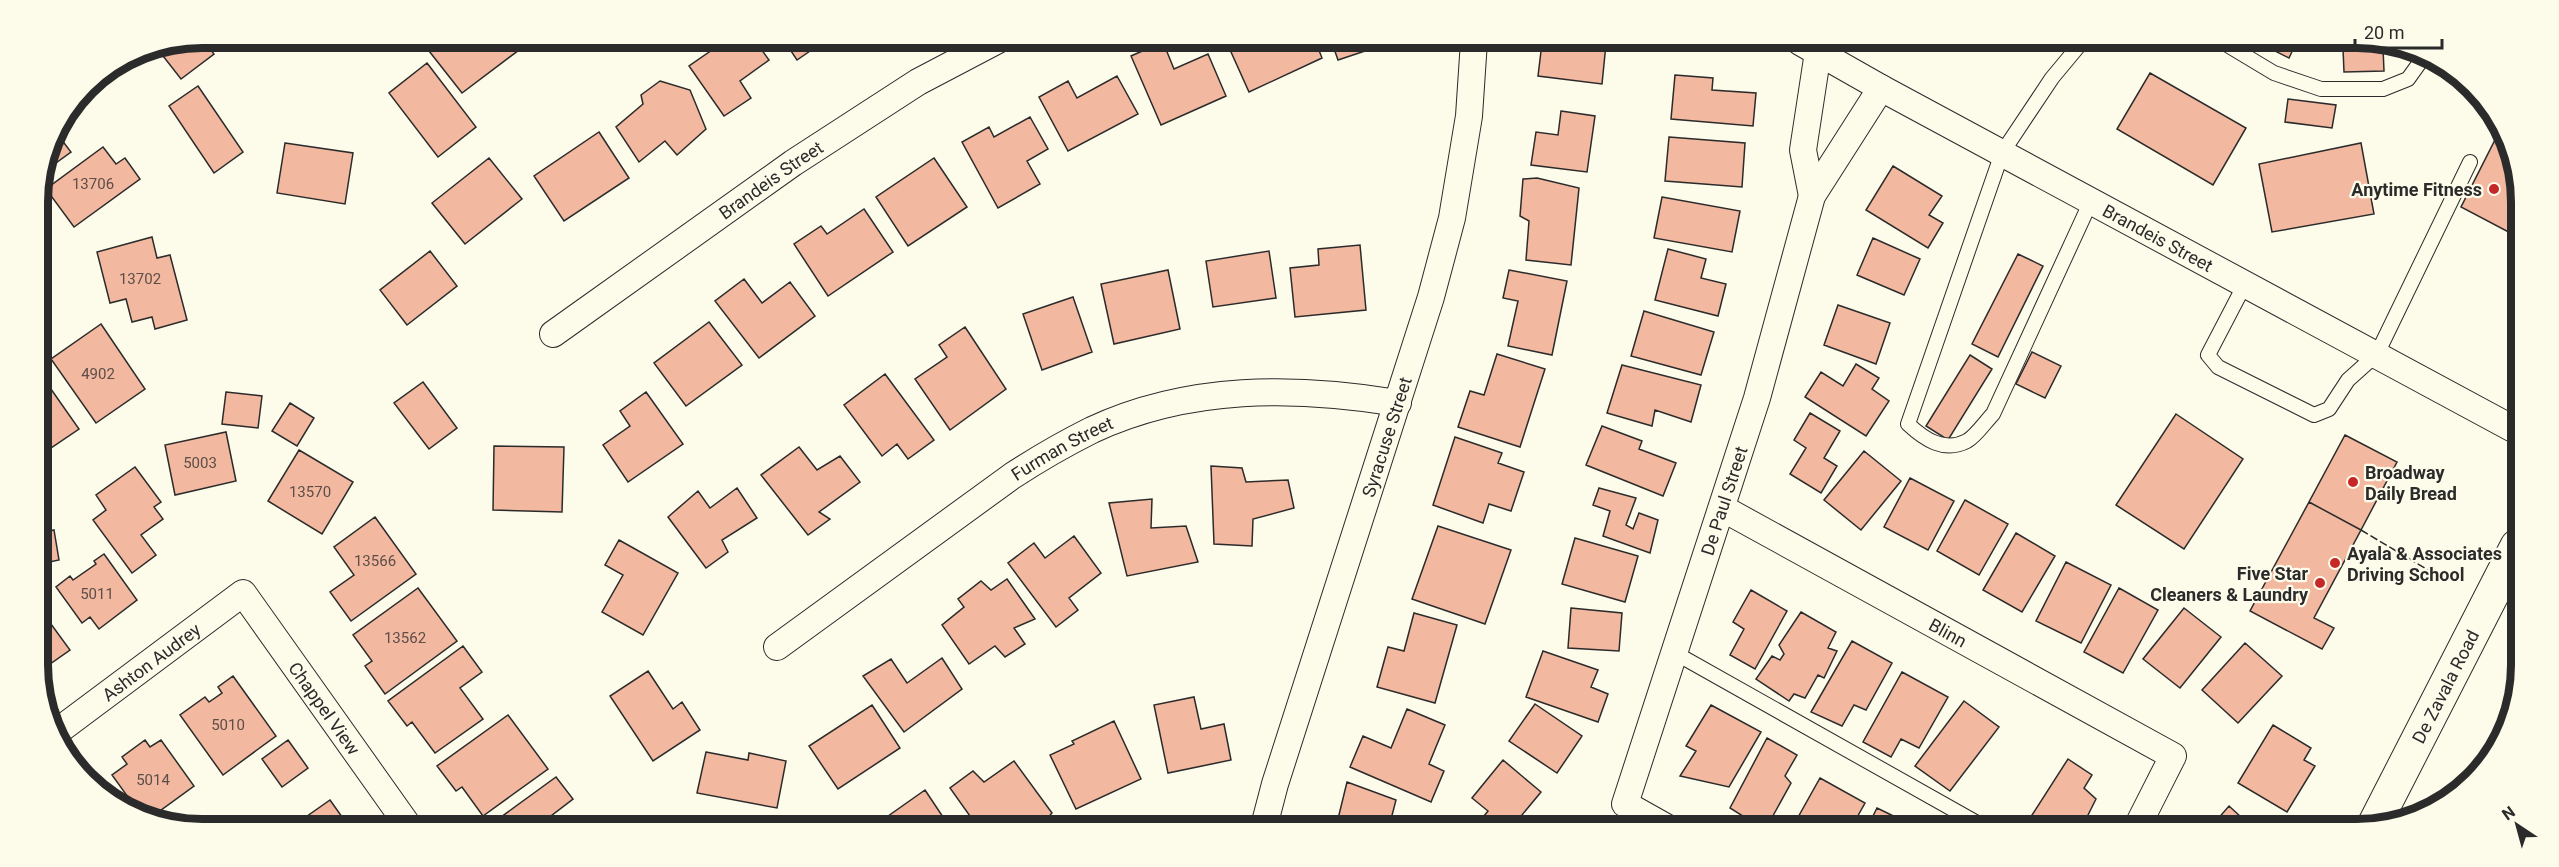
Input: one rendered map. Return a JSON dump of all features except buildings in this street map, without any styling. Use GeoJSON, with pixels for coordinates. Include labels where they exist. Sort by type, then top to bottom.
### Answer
{"type":"FeatureCollection","features":[{"type":"Feature","properties":{"kind":"main road","name":"De Zavala Road"},"geometry":{"type":"LineString","coordinates":[[2378,818],[2511,558]]}},
{"type":"Feature","properties":{"kind":"street","name":"Brandeis Street"},"geometry":{"type":"LineString","coordinates":[[553,334],[793,163],[918,82],[983,48]]}},
{"type":"Feature","properties":{"kind":"street","name":"Syracuse Street"},"geometry":{"type":"LineString","coordinates":[[1266,819],[1275,784],[1431,297],[1452,218],[1469,116],[1474,48]]}},
{"type":"Feature","properties":{"kind":"street","name":"Brandeis Street"},"geometry":{"type":"LineString","coordinates":[[1822,48],[1881,88],[2511,428]]}},
{"type":"Feature","properties":{"kind":"street","name":"De Paul Street"},"geometry":{"type":"LineString","coordinates":[[1812,196],[1803,150],[1822,48]]}},
{"type":"Feature","properties":{"kind":"street","name":"De Paul Street"},"geometry":{"type":"LineString","coordinates":[[1652,819],[1625,804],[1757,398],[1812,196],[1881,88]]}},
{"type":"Feature","properties":{"kind":"street","name":"Furman Street"},"geometry":{"type":"LineString","coordinates":[[777,647],[1012,476],[1094,429],[1137,412],[1183,400],[1229,393],[1276,391],[1340,393],[1398,403]]}},
{"type":"Feature","properties":{"kind":"street","name":"Blinn"},"geometry":{"type":"LineString","coordinates":[[1722,508],[2173,756],[2141,819]]}},
{"type":"Feature","properties":{"kind":"street","name":"Ashton Audrey"},"geometry":{"type":"LineString","coordinates":[[62,728],[243,593]]}},
{"type":"Feature","properties":{"kind":"street","name":"Chappel View"},"geometry":{"type":"LineString","coordinates":[[243,593],[403,819]]}},
{"type":"Feature","properties":{"kind":"lane"},"geometry":{"type":"LineString","coordinates":[[2077,48],[2052,78],[2002,153],[1908,424],[1922,437],[1942,446],[1967,441],[1993,414],[2091,201]]}},
{"type":"Feature","properties":{"kind":"lane"},"geometry":{"type":"LineString","coordinates":[[2232,48],[2274,73],[2321,89],[2383,89],[2408,80],[2420,62]]}},
{"type":"Feature","properties":{"kind":"lane"},"geometry":{"type":"LineString","coordinates":[[2245,284],[2208,355],[2217,367],[2314,415],[2329,409],[2348,380],[2377,354],[2470,162]]}},
{"type":"Feature","properties":{"kind":"lane"},"geometry":{"type":"LineString","coordinates":[[1675,653],[1970,819]]}},
{"type":"Feature","properties":{"kind":"fence"},"geometry":{"type":"LineString","coordinates":[[2361,530],[2428,570]]}},
{"type":"Feature","properties":{"kind":"place","name":"Anytime Fitness"},"geometry":{"type":"Point","coordinates":[2494,189]}},
{"type":"Feature","properties":{"kind":"place","name":"Broadway Daily Bread"},"geometry":{"type":"Point","coordinates":[2353,482]}},
{"type":"Feature","properties":{"kind":"place","name":"Ayala & Associates Driving School"},"geometry":{"type":"Point","coordinates":[2335,563]}},
{"type":"Feature","properties":{"kind":"place","name":"Five Star Cleaners & Laundry"},"geometry":{"type":"Point","coordinates":[2320,583]}}]}
